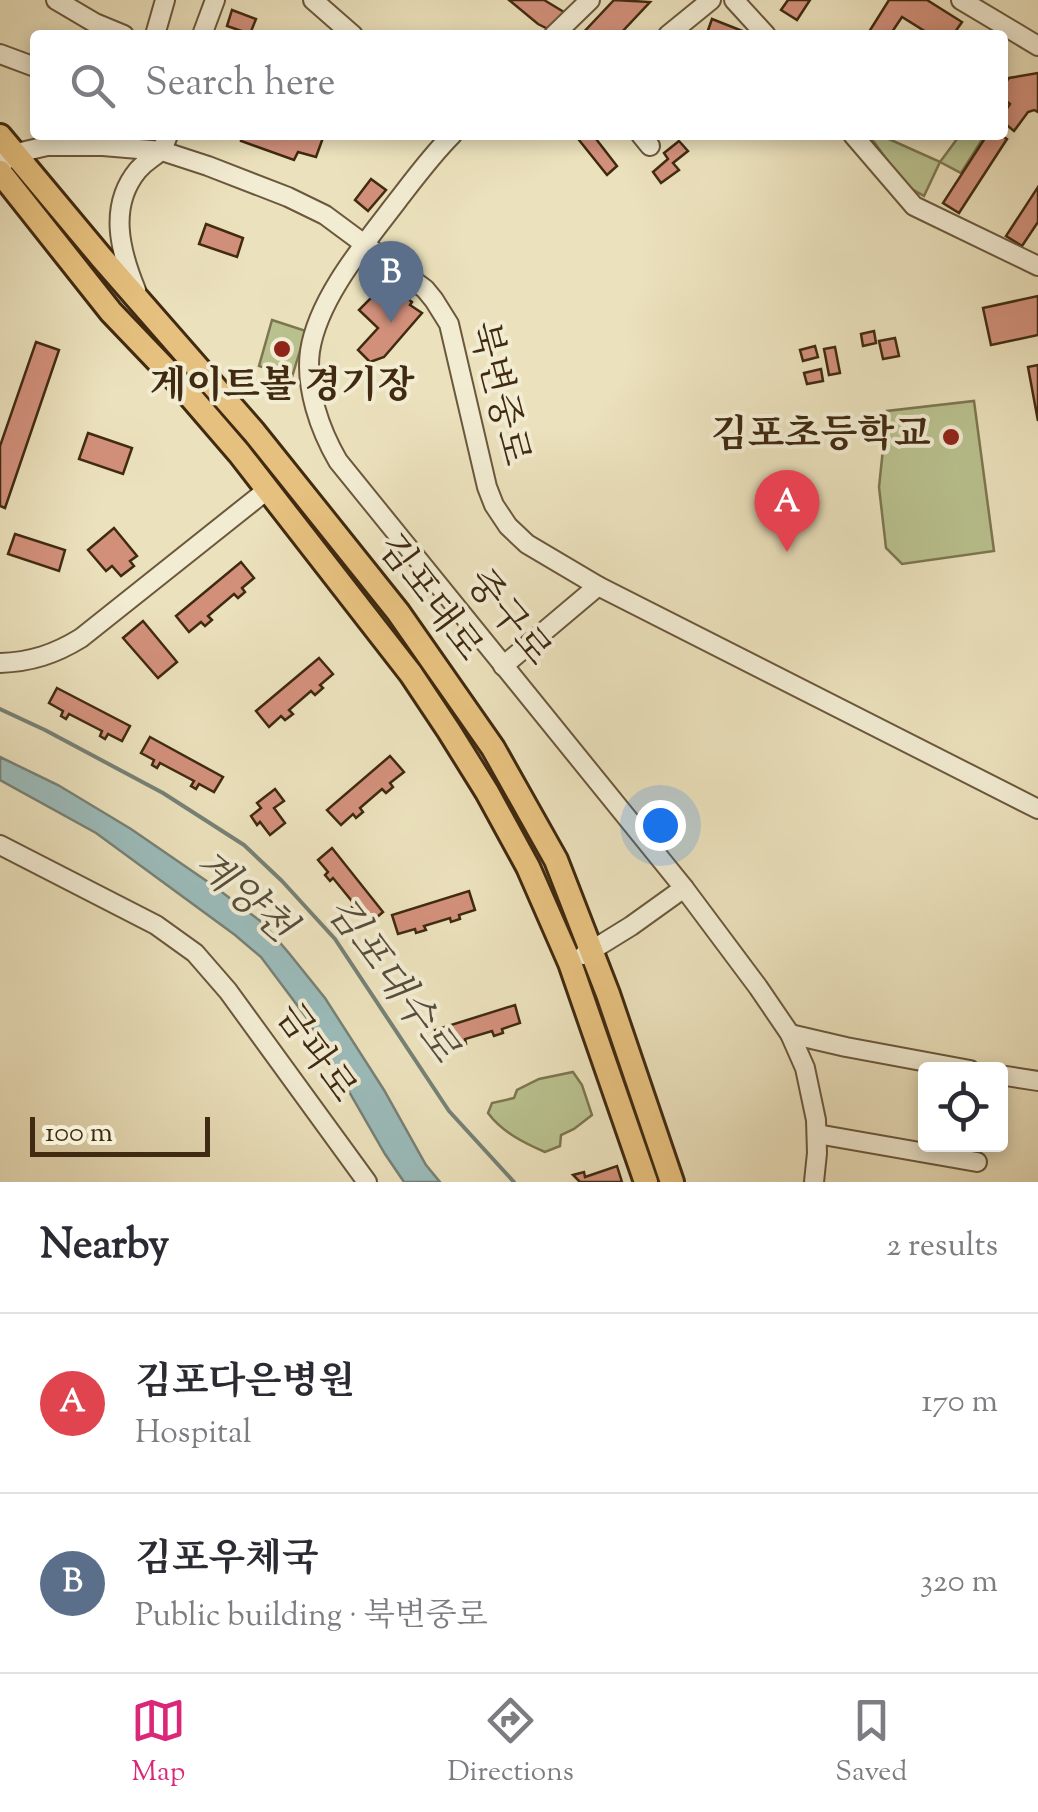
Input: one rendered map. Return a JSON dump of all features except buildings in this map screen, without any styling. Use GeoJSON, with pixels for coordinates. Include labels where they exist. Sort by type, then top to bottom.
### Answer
{"type":"FeatureCollection","features":[{"type":"Feature","properties":{"kind":"main road","name":"김포대로"},"geometry":{"type":"LineString","coordinates":[[0,136],[6,163],[111,312],[178,380],[239,452],[411,674],[488,792],[528,867],[570,964],[646,1182]]}},
{"type":"Feature","properties":{"kind":"main road","name":"김포대로"},"geometry":{"type":"LineString","coordinates":[[6,163],[101,258],[254,432],[445,676],[525,802],[556,860],[592,950],[672,1182]]}},
{"type":"Feature","properties":{"kind":"street"},"geometry":{"type":"LineString","coordinates":[[56,0],[93,29]]}},
{"type":"Feature","properties":{"kind":"street"},"geometry":{"type":"LineString","coordinates":[[156,30],[165,0]]}},
{"type":"Feature","properties":{"kind":"street"},"geometry":{"type":"LineString","coordinates":[[204,30],[216,0]]}},
{"type":"Feature","properties":{"kind":"street"},"geometry":{"type":"LineString","coordinates":[[313,0],[347,30]]}},
{"type":"Feature","properties":{"kind":"street"},"geometry":{"type":"LineString","coordinates":[[559,30],[590,0]]}},
{"type":"Feature","properties":{"kind":"street"},"geometry":{"type":"LineString","coordinates":[[674,30],[711,0]]}},
{"type":"Feature","properties":{"kind":"street"},"geometry":{"type":"LineString","coordinates":[[734,0],[761,30]]}},
{"type":"Feature","properties":{"kind":"street"},"geometry":{"type":"LineString","coordinates":[[961,0],[1038,46]]}},
{"type":"Feature","properties":{"kind":"street"},"geometry":{"type":"LineString","coordinates":[[0,54],[30,65]]}},
{"type":"Feature","properties":{"kind":"street","name":"중구로"},"geometry":{"type":"LineString","coordinates":[[442,140],[365,244],[321,316],[312,341],[310,372],[319,420],[338,461],[684,888],[790,1034],[806,1068],[817,1134],[814,1182]]}},
{"type":"Feature","properties":{"kind":"street"},"geometry":{"type":"LineString","coordinates":[[857,140],[914,206],[1038,266]]}},
{"type":"Feature","properties":{"kind":"street"},"geometry":{"type":"LineString","coordinates":[[142,304],[128,270],[118,223],[130,180],[165,143]]}},
{"type":"Feature","properties":{"kind":"street","name":"북변중로"},"geometry":{"type":"LineString","coordinates":[[6,163],[47,146],[165,143],[208,166],[307,206],[365,244],[434,300],[449,324],[487,486],[500,515],[528,544],[598,586],[1038,809]]}},
{"type":"Feature","properties":{"kind":"street"},"geometry":{"type":"LineString","coordinates":[[0,663],[28,661],[61,650],[267,490]]}},
{"type":"Feature","properties":{"kind":"street"},"geometry":{"type":"LineString","coordinates":[[503,666],[598,586]]}},
{"type":"Feature","properties":{"kind":"street","name":"금파로"},"geometry":{"type":"LineString","coordinates":[[0,845],[156,925],[196,953],[368,1182]]}},
{"type":"Feature","properties":{"kind":"street"},"geometry":{"type":"LineString","coordinates":[[570,964],[684,888]]}},
{"type":"Feature","properties":{"kind":"street"},"geometry":{"type":"LineString","coordinates":[[790,1034],[928,1062]]}},
{"type":"Feature","properties":{"kind":"street"},"geometry":{"type":"LineString","coordinates":[[1008,1076],[1038,1082]]}},
{"type":"Feature","properties":{"kind":"street"},"geometry":{"type":"LineString","coordinates":[[817,1134],[977,1162]]}},
{"type":"Feature","properties":{"kind":"green space"},"geometry":{"type":"Polygon","coordinates":[[[873,140],[891,140],[940,162],[924,196],[905,185],[873,140]]]}},
{"type":"Feature","properties":{"kind":"green space"},"geometry":{"type":"Polygon","coordinates":[[[956,140],[982,140],[961,173],[940,162],[956,140]]]}},
{"type":"Feature","properties":{"kind":"green space","name":"게이트볼 경기장"},"geometry":{"type":"Polygon","coordinates":[[[272,320],[306,331],[292,377],[259,366],[272,320]]]}},
{"type":"Feature","properties":{"kind":"green space"},"geometry":{"type":"Polygon","coordinates":[[[974,401],[994,551],[902,564],[886,548],[879,487],[887,411],[974,401]]]}},
{"type":"Feature","properties":{"kind":"green space"},"geometry":{"type":"Polygon","coordinates":[[[573,1072],[592,1115],[561,1135],[560,1146],[545,1152],[537,1149],[507,1131],[488,1113],[492,1103],[514,1098],[517,1090],[539,1079],[573,1072]]]}},
{"type":"Feature","properties":{"kind":"water"},"geometry":{"type":"Polygon","coordinates":[[[0,757],[58,785],[131,829],[263,923],[325,998],[440,1182],[404,1182],[306,1017],[261,957],[96,833],[0,780],[0,757]]]}},
{"type":"Feature","properties":{"kind":"waterway","name":"김포대수로"},"geometry":{"type":"LineString","coordinates":[[0,709],[163,793],[244,845],[335,939],[449,1111],[514,1182]]}},
{"type":"Feature","properties":{"kind":"place","name":"김포우체국"},"geometry":{"type":"Point","coordinates":[391,323]}},
{"type":"Feature","properties":{"kind":"place","name":"게이트볼 경기장"},"geometry":{"type":"Point","coordinates":[282,349]}},
{"type":"Feature","properties":{"kind":"place","name":"김포초등학교"},"geometry":{"type":"Point","coordinates":[951,437]}},
{"type":"Feature","properties":{"kind":"place","name":"김포다은병원"},"geometry":{"type":"Point","coordinates":[787,552]}},
{"type":"Feature","properties":{"kind":"water label","name":"계양천"},"geometry":{"type":"Point","coordinates":[243,898]}}]}
